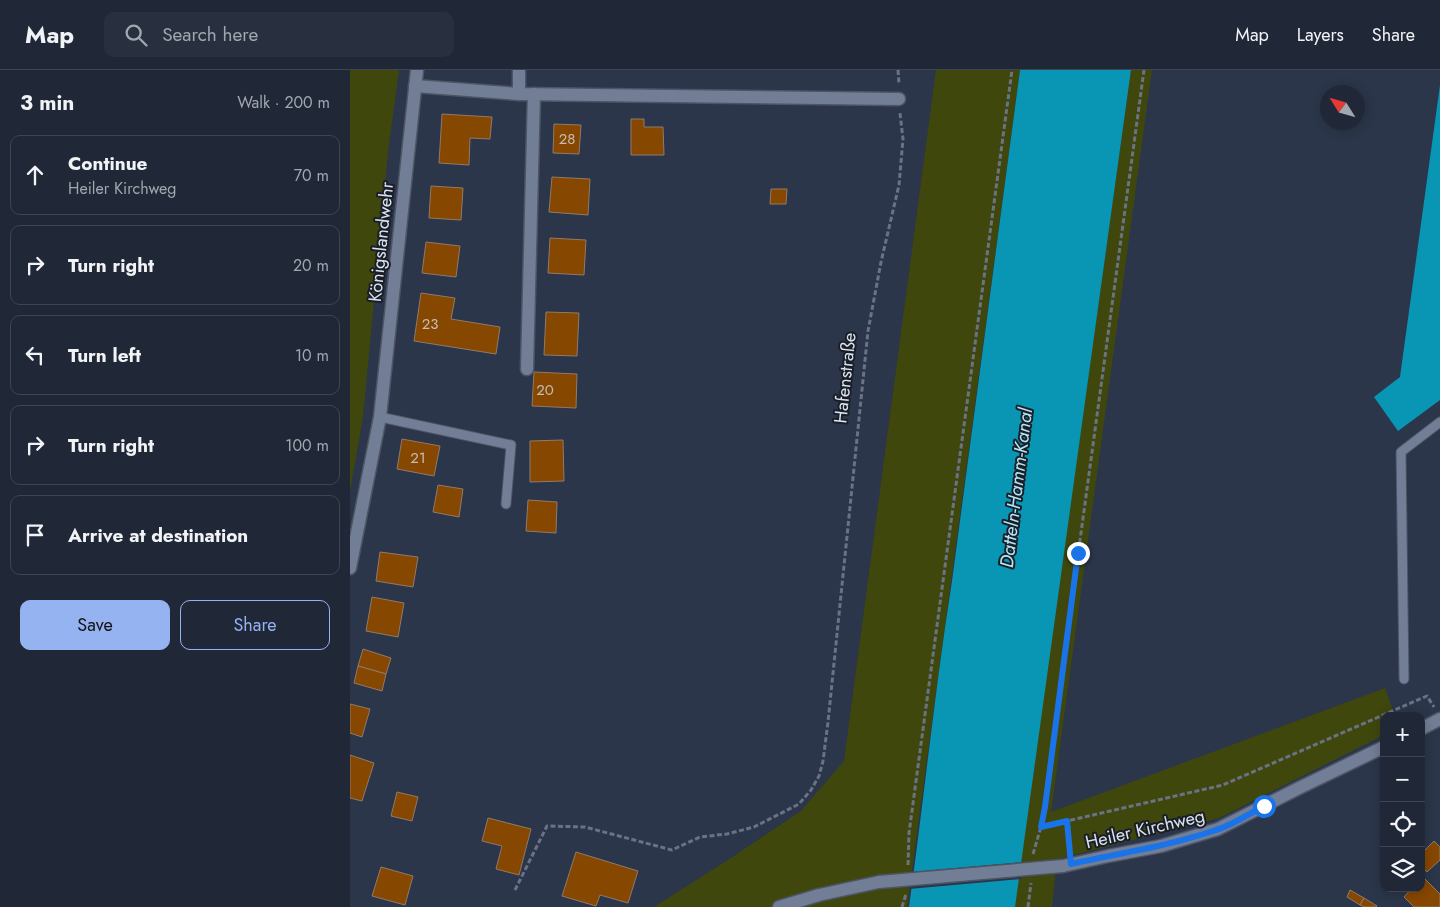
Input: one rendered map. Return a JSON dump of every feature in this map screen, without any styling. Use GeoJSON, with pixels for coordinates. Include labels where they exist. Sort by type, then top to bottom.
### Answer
{"type":"FeatureCollection","features":[{"type":"Feature","properties":{"kind":"street","name":"Königslandwehr"},"geometry":{"type":"LineString","coordinates":[[350,568],[380,417],[416,70]]}},
{"type":"Feature","properties":{"kind":"street"},"geometry":{"type":"LineString","coordinates":[[519,94],[520,70]]}},
{"type":"Feature","properties":{"kind":"street"},"geometry":{"type":"LineString","coordinates":[[415,86],[519,94],[899,99]]}},
{"type":"Feature","properties":{"kind":"street"},"geometry":{"type":"LineString","coordinates":[[527,369],[534,94]]}},
{"type":"Feature","properties":{"kind":"street"},"geometry":{"type":"LineString","coordinates":[[1425,725],[1438,714]]}},
{"type":"Feature","properties":{"kind":"street","name":"Heiler Kirchweg"},"geometry":{"type":"LineString","coordinates":[[779,907],[819,895],[879,882],[1067,865],[1161,846],[1218,830],[1380,749]]}},
{"type":"Feature","properties":{"kind":"lane"},"geometry":{"type":"LineString","coordinates":[[380,417],[511,445],[506,504]]}},
{"type":"Feature","properties":{"kind":"lane"},"geometry":{"type":"LineString","coordinates":[[1404,679],[1401,452],[1440,422]]}},
{"type":"Feature","properties":{"kind":"path"},"geometry":{"type":"LineString","coordinates":[[908,869],[909,833],[1012,70]]}},
{"type":"Feature","properties":{"kind":"path"},"geometry":{"type":"LineString","coordinates":[[1144,70],[1041,827],[1223,785],[1427,696],[1438,714]]}},
{"type":"Feature","properties":{"kind":"path","name":"Hafenstraße"},"geometry":{"type":"LineString","coordinates":[[515,890],[547,826],[585,827],[672,850],[700,837],[727,834],[754,827],[798,804],[811,790],[819,776],[828,722],[868,332],[898,185],[903,139],[899,99]]}},
{"type":"Feature","properties":{"kind":"path"},"geometry":{"type":"LineString","coordinates":[[1067,821],[1067,865]]}},
{"type":"Feature","properties":{"kind":"path"},"geometry":{"type":"LineString","coordinates":[[902,907],[907,887]]}},
{"type":"Feature","properties":{"kind":"green space"},"geometry":{"type":"Polygon","coordinates":[[[350,70],[399,70],[388,152],[363,417],[350,491],[350,70]]]}},
{"type":"Feature","properties":{"kind":"green space"},"geometry":{"type":"Polygon","coordinates":[[[936,70],[1020,70],[907,907],[654,907],[801,811],[844,761],[936,70]]]}},
{"type":"Feature","properties":{"kind":"green space"},"geometry":{"type":"Polygon","coordinates":[[[1131,70],[1152,70],[1051,812],[1385,688],[1394,712],[1380,712],[1380,737],[1219,818],[1054,860],[1055,879],[1052,907],[1014,907],[1131,70]]]}},
{"type":"Feature","properties":{"kind":"water","name":"Datteln-Hamm-Kanal"},"geometry":{"type":"Polygon","coordinates":[[[1020,70],[1131,70],[1015,907],[909,907],[940,662],[1020,70]]]}},
{"type":"Feature","properties":{"kind":"water"},"geometry":{"type":"Polygon","coordinates":[[[1440,85],[1440,400],[1398,431],[1374,397],[1400,377],[1440,85]]]}},
{"type":"Feature","properties":{"kind":"pier"},"geometry":{"type":"Polygon","coordinates":[[[1023,862],[1021,879],[909,889],[911,872],[1023,862]]]}},
{"type":"Feature","properties":{"kind":"building"},"geometry":{"type":"Polygon","coordinates":[[[442,114],[492,117],[490,139],[470,138],[469,165],[439,163],[442,114]]]}},
{"type":"Feature","properties":{"kind":"building"},"geometry":{"type":"Polygon","coordinates":[[[631,119],[644,119],[644,127],[663,127],[664,155],[631,155],[631,119]]]}},
{"type":"Feature","properties":{"kind":"building"},"geometry":{"type":"Polygon","coordinates":[[[554,124],[581,125],[579,154],[553,153],[554,124]]]}},
{"type":"Feature","properties":{"kind":"building"},"geometry":{"type":"Polygon","coordinates":[[[552,177],[590,179],[588,215],[549,212],[552,177]]]}},
{"type":"Feature","properties":{"kind":"building"},"geometry":{"type":"Polygon","coordinates":[[[431,186],[463,188],[461,220],[429,218],[431,186]]]}},
{"type":"Feature","properties":{"kind":"building"},"geometry":{"type":"Polygon","coordinates":[[[771,189],[787,189],[786,204],[770,204],[771,189]]]}},
{"type":"Feature","properties":{"kind":"building"},"geometry":{"type":"Polygon","coordinates":[[[550,238],[586,240],[584,275],[548,273],[550,238]]]}},
{"type":"Feature","properties":{"kind":"building"},"geometry":{"type":"Polygon","coordinates":[[[426,242],[460,246],[456,277],[422,273],[426,242]]]}},
{"type":"Feature","properties":{"kind":"building"},"geometry":{"type":"Polygon","coordinates":[[[421,293],[455,298],[451,319],[500,327],[496,354],[414,341],[421,293]]]}},
{"type":"Feature","properties":{"kind":"building"},"geometry":{"type":"Polygon","coordinates":[[[546,312],[579,313],[577,356],[544,355],[546,312]]]}},
{"type":"Feature","properties":{"kind":"building"},"geometry":{"type":"Polygon","coordinates":[[[534,372],[577,374],[576,408],[532,406],[534,372]]]}},
{"type":"Feature","properties":{"kind":"building"},"geometry":{"type":"Polygon","coordinates":[[[402,439],[440,446],[434,476],[397,469],[402,439]]]}},
{"type":"Feature","properties":{"kind":"building"},"geometry":{"type":"Polygon","coordinates":[[[563,440],[564,481],[530,482],[530,441],[563,440]]]}},
{"type":"Feature","properties":{"kind":"building"},"geometry":{"type":"Polygon","coordinates":[[[438,485],[463,489],[459,517],[433,512],[438,485]]]}},
{"type":"Feature","properties":{"kind":"building"},"geometry":{"type":"Polygon","coordinates":[[[528,500],[557,502],[556,533],[526,531],[528,500]]]}},
{"type":"Feature","properties":{"kind":"building"},"geometry":{"type":"Polygon","coordinates":[[[380,552],[418,557],[413,587],[376,581],[380,552]]]}},
{"type":"Feature","properties":{"kind":"building"},"geometry":{"type":"Polygon","coordinates":[[[372,597],[404,603],[398,637],[366,631],[372,597]]]}},
{"type":"Feature","properties":{"kind":"building"},"geometry":{"type":"Polygon","coordinates":[[[363,649],[391,658],[386,674],[358,666],[363,649]]]}},
{"type":"Feature","properties":{"kind":"building"},"geometry":{"type":"Polygon","coordinates":[[[358,666],[386,674],[382,691],[354,683],[358,666]]]}},
{"type":"Feature","properties":{"kind":"building"},"geometry":{"type":"Polygon","coordinates":[[[350,704],[370,709],[362,737],[350,733],[350,704]]]}},
{"type":"Feature","properties":{"kind":"building"},"geometry":{"type":"Polygon","coordinates":[[[350,755],[374,763],[362,801],[350,798],[350,755]]]}},
{"type":"Feature","properties":{"kind":"building"},"geometry":{"type":"Polygon","coordinates":[[[397,792],[418,797],[412,821],[391,816],[397,792]]]}},
{"type":"Feature","properties":{"kind":"building"},"geometry":{"type":"Polygon","coordinates":[[[488,818],[531,829],[519,875],[496,869],[502,846],[482,841],[488,818]]]}},
{"type":"Feature","properties":{"kind":"building"},"geometry":{"type":"Polygon","coordinates":[[[1434,841],[1440,847],[1440,860],[1427,872],[1425,870],[1425,850],[1434,841]]]}},
{"type":"Feature","properties":{"kind":"building"},"geometry":{"type":"Polygon","coordinates":[[[576,852],[638,871],[628,903],[600,895],[596,906],[562,896],[576,852]]]}},
{"type":"Feature","properties":{"kind":"building"},"geometry":{"type":"Polygon","coordinates":[[[381,867],[413,876],[405,905],[372,896],[381,867]]]}},
{"type":"Feature","properties":{"kind":"building"},"geometry":{"type":"Polygon","coordinates":[[[1425,879],[1440,894],[1440,907],[1414,907],[1404,897],[1408,892],[1425,892],[1425,879]]]}},
{"type":"Feature","properties":{"kind":"building"},"geometry":{"type":"Polygon","coordinates":[[[1350,890],[1364,898],[1360,905],[1347,897],[1350,890]]]}},
{"type":"Feature","properties":{"kind":"building"},"geometry":{"type":"Polygon","coordinates":[[[1364,898],[1377,906],[1364,907],[1360,905],[1364,898]]]}},
{"type":"Feature","properties":{"kind":"route"},"geometry":{"type":"LineString","coordinates":[[1078,553],[1041,827],[1067,821],[1071,864],[1161,846],[1218,830],[1264,806]]}}]}
